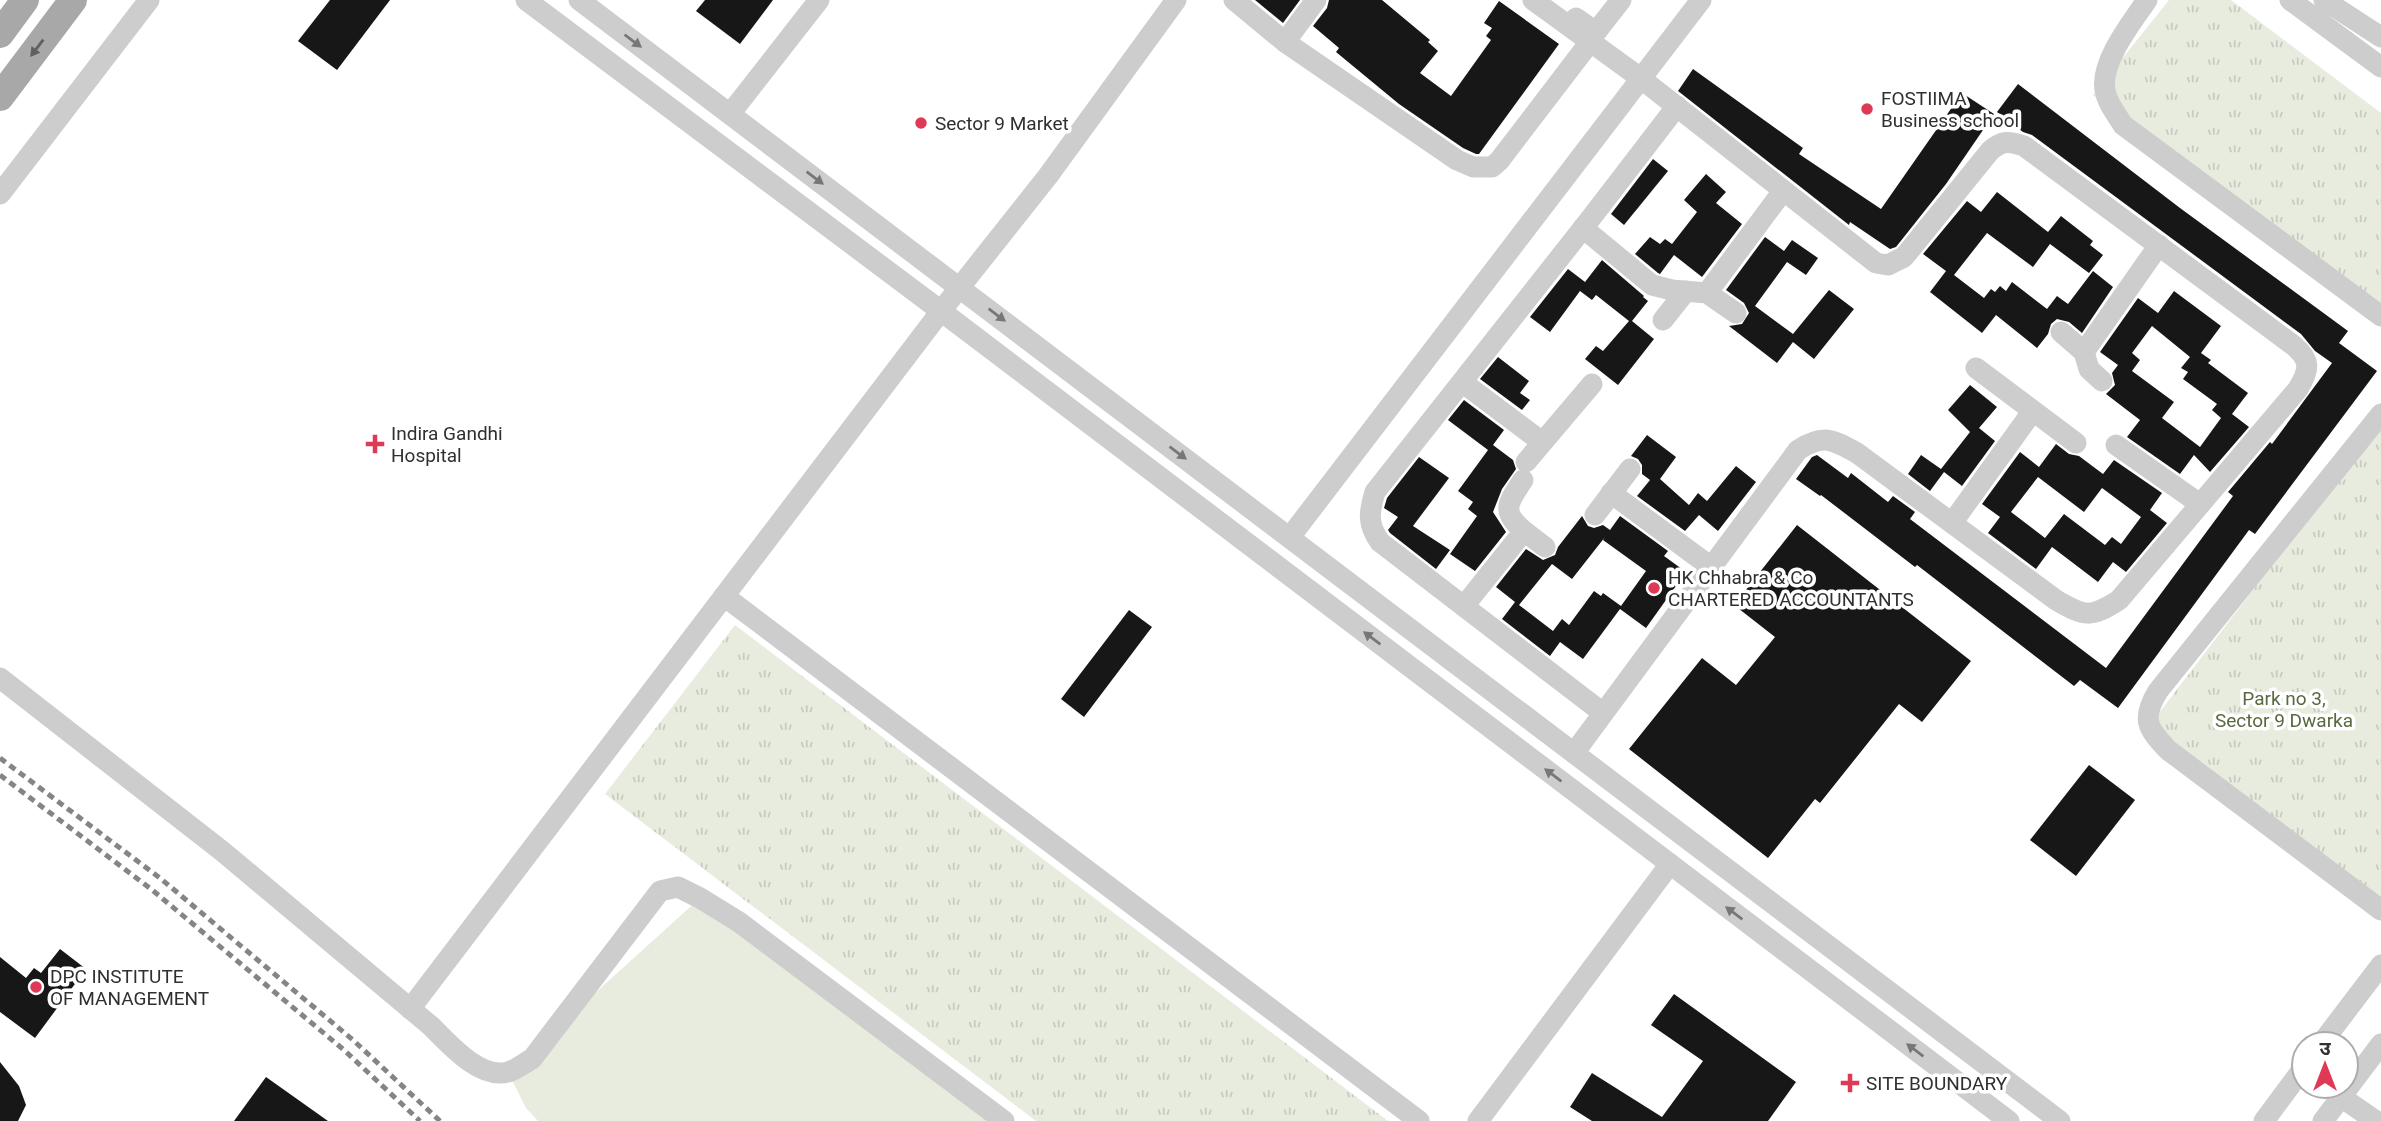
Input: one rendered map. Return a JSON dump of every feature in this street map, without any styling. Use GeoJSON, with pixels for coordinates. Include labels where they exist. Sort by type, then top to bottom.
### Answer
{"type":"FeatureCollection","features":[{"type":"Feature","properties":{"kind":"main road"},"geometry":{"type":"LineString","coordinates":[[0,34],[25,0]]}},
{"type":"Feature","properties":{"kind":"main road"},"geometry":{"type":"LineString","coordinates":[[0,97],[73,0]]}},
{"type":"Feature","properties":{"kind":"street"},"geometry":{"type":"LineString","coordinates":[[0,194],[149,0]]}},
{"type":"Feature","properties":{"kind":"street"},"geometry":{"type":"LineString","coordinates":[[526,0],[941,311],[2009,1121]]}},
{"type":"Feature","properties":{"kind":"street"},"geometry":{"type":"LineString","coordinates":[[579,0],[2060,1121]]}},
{"type":"Feature","properties":{"kind":"street"},"geometry":{"type":"LineString","coordinates":[[730,114],[818,0]]}},
{"type":"Feature","properties":{"kind":"street"},"geometry":{"type":"LineString","coordinates":[[410,1009],[959,287],[1048,176],[1176,0]]}},
{"type":"Feature","properties":{"kind":"street"},"geometry":{"type":"LineString","coordinates":[[1234,0],[1285,42],[1457,160],[1484,168],[1492,167],[1499,161],[1590,42]]}},
{"type":"Feature","properties":{"kind":"street"},"geometry":{"type":"LineString","coordinates":[[1285,42],[1316,0]]}},
{"type":"Feature","properties":{"kind":"street"},"geometry":{"type":"LineString","coordinates":[[1533,0],[1677,106],[1876,263],[1888,265],[1905,257],[1990,151],[2000,142],[2012,141],[2024,146],[2293,345],[2305,355],[2308,364],[2298,389],[2119,600],[2088,615],[2072,610],[2056,600],[1857,453],[1837,442],[1815,439],[1798,450],[1574,752]]}},
{"type":"Feature","properties":{"kind":"street"},"geometry":{"type":"LineString","coordinates":[[1552,0],[1596,32],[1621,0]]}},
{"type":"Feature","properties":{"kind":"street"},"geometry":{"type":"LineString","coordinates":[[1290,537],[1639,77],[1701,0]]}},
{"type":"Feature","properties":{"kind":"street"},"geometry":{"type":"LineString","coordinates":[[2147,0],[2108,64],[2104,90],[2123,125],[2381,316]]}},
{"type":"Feature","properties":{"kind":"street"},"geometry":{"type":"LineString","coordinates":[[2290,0],[2317,4],[2381,37]]}},
{"type":"Feature","properties":{"kind":"street"},"geometry":{"type":"LineString","coordinates":[[2317,4],[2381,67]]}},
{"type":"Feature","properties":{"kind":"street"},"geometry":{"type":"LineString","coordinates":[[1604,713],[1380,542],[1371,529],[1369,511],[1375,492],[1677,106]]}},
{"type":"Feature","properties":{"kind":"street"},"geometry":{"type":"LineString","coordinates":[[1662,320],[1697,292],[1783,191]]}},
{"type":"Feature","properties":{"kind":"street"},"geometry":{"type":"LineString","coordinates":[[1583,228],[1652,285],[1697,292],[1736,313]]}},
{"type":"Feature","properties":{"kind":"street"},"geometry":{"type":"LineString","coordinates":[[2084,352],[2159,245]]}},
{"type":"Feature","properties":{"kind":"street"},"geometry":{"type":"LineString","coordinates":[[2061,332],[2084,352],[2089,369],[2102,381]]}},
{"type":"Feature","properties":{"kind":"street"},"geometry":{"type":"LineString","coordinates":[[1976,368],[2076,443]]}},
{"type":"Feature","properties":{"kind":"street"},"geometry":{"type":"LineString","coordinates":[[1462,382],[1542,442]]}},
{"type":"Feature","properties":{"kind":"street"},"geometry":{"type":"LineString","coordinates":[[1545,547],[1514,522],[1507,508],[1509,501],[1542,442],[1592,384]]}},
{"type":"Feature","properties":{"kind":"street"},"geometry":{"type":"LineString","coordinates":[[1952,523],[2032,412]]}},
{"type":"Feature","properties":{"kind":"street"},"geometry":{"type":"LineString","coordinates":[[2381,414],[2158,691],[2147,709],[2150,731],[2168,750],[2381,910]]}},
{"type":"Feature","properties":{"kind":"street"},"geometry":{"type":"LineString","coordinates":[[2116,445],[2200,504]]}},
{"type":"Feature","properties":{"kind":"street"},"geometry":{"type":"LineString","coordinates":[[1595,515],[1630,469]]}},
{"type":"Feature","properties":{"kind":"street"},"geometry":{"type":"LineString","coordinates":[[1611,493],[1711,567]]}},
{"type":"Feature","properties":{"kind":"street"},"geometry":{"type":"LineString","coordinates":[[1464,606],[1524,531]]}},
{"type":"Feature","properties":{"kind":"street"},"geometry":{"type":"LineString","coordinates":[[724,596],[1419,1121]]}},
{"type":"Feature","properties":{"kind":"street"},"geometry":{"type":"LineString","coordinates":[[0,678],[222,851],[410,1009],[459,1054],[489,1073],[508,1072],[532,1059],[660,891],[678,887],[739,922],[1004,1121]]}},
{"type":"Feature","properties":{"kind":"street"},"geometry":{"type":"LineString","coordinates":[[1478,1121],[1670,864]]}},
{"type":"Feature","properties":{"kind":"street"},"geometry":{"type":"LineString","coordinates":[[2332,1030],[2381,964]]}},
{"type":"Feature","properties":{"kind":"street"},"geometry":{"type":"LineString","coordinates":[[2360,1072],[2381,1044]]}},
{"type":"Feature","properties":{"kind":"street"},"geometry":{"type":"LineString","coordinates":[[2264,1121],[2290,1086]]}},
{"type":"Feature","properties":{"kind":"street"},"geometry":{"type":"LineString","coordinates":[[2360,1098],[2381,1109]]}},
{"type":"Feature","properties":{"kind":"street"},"geometry":{"type":"LineString","coordinates":[[2323,1121],[2339,1100]]}},
{"type":"Feature","properties":{"kind":"street"},"geometry":{"type":"LineString","coordinates":[[2355,1100],[2376,1121]]}},
{"type":"Feature","properties":{"kind":"green space"},"geometry":{"type":"Polygon","coordinates":[[[2169,0],[2231,0],[2381,113],[2381,314],[2093,95],[2169,0]]]}},
{"type":"Feature","properties":{"kind":"green space","name":"Park no 3, Sector 9 Dwarka"},"geometry":{"type":"Polygon","coordinates":[[[2381,422],[2381,902],[2146,730],[2381,422]]]}},
{"type":"Feature","properties":{"kind":"green space"},"geometry":{"type":"Polygon","coordinates":[[[735,625],[1388,1121],[1036,1121],[605,794],[735,625]]]}},
{"type":"Feature","properties":{"kind":"green space"},"geometry":{"type":"Polygon","coordinates":[[[700,898],[1002,1121],[538,1121],[526,1108],[508,1072],[700,898]]]}},
{"type":"Feature","properties":{"kind":"building"},"geometry":{"type":"Polygon","coordinates":[[[330,0],[390,0],[337,70],[298,41],[330,0]]]}},
{"type":"Feature","properties":{"kind":"building"},"geometry":{"type":"Polygon","coordinates":[[[705,0],[773,0],[740,44],[696,11],[705,0]]]}},
{"type":"Feature","properties":{"kind":"building"},"geometry":{"type":"Polygon","coordinates":[[[1255,0],[1300,0],[1283,23],[1255,0]]]}},
{"type":"Feature","properties":{"kind":"building"},"geometry":{"type":"Polygon","coordinates":[[[1329,0],[1382,0],[1430,40],[1428,42],[1438,51],[1420,73],[1451,96],[1491,40],[1486,36],[1492,28],[1484,23],[1499,1],[1559,44],[1479,154],[1476,154],[1399,104],[1336,52],[1339,48],[1313,26],[1327,8],[1329,0]]]}},
{"type":"Feature","properties":{"kind":"building"},"geometry":{"type":"Polygon","coordinates":[[[1693,69],[1803,148],[1799,154],[1881,209],[1962,93],[1994,114],[1946,184],[1896,247],[1890,249],[1850,222],[1849,225],[1678,91],[1693,69]]]}},
{"type":"Feature","properties":{"kind":"building"},"geometry":{"type":"Polygon","coordinates":[[[2018,84],[2180,208],[2348,331],[2339,343],[2377,371],[2255,534],[2249,530],[2118,708],[2080,680],[2074,686],[1917,565],[1915,567],[1796,479],[1812,457],[1817,455],[1848,478],[1851,473],[1888,502],[1893,496],[1915,512],[1910,519],[2106,668],[2233,496],[2228,492],[2270,442],[2272,444],[2332,363],[2315,351],[2301,334],[1997,112],[2018,84]]]}},
{"type":"Feature","properties":{"kind":"building"},"geometry":{"type":"Polygon","coordinates":[[[1653,159],[1668,171],[1624,225],[1611,214],[1653,159]]]}},
{"type":"Feature","properties":{"kind":"building"},"geometry":{"type":"Polygon","coordinates":[[[1706,174],[1726,192],[1716,203],[1742,224],[1702,277],[1674,255],[1660,274],[1635,254],[1650,237],[1660,244],[1665,239],[1672,244],[1697,212],[1684,200],[1706,174]]]}},
{"type":"Feature","properties":{"kind":"building"},"geometry":{"type":"Polygon","coordinates":[[[1997,192],[2048,232],[2061,216],[2093,241],[2090,245],[2103,255],[2089,273],[2050,244],[2033,267],[1987,233],[1954,275],[1984,298],[1991,289],[1995,292],[2000,286],[2006,291],[2012,282],[2047,309],[2057,296],[2068,304],[2093,271],[2113,287],[2082,333],[2069,322],[2057,319],[2051,324],[2048,334],[2037,348],[1996,315],[1982,333],[1930,292],[1946,271],[1923,254],[1967,201],[1981,212],[1997,192]]]}},
{"type":"Feature","properties":{"kind":"building"},"geometry":{"type":"Polygon","coordinates":[[[1765,237],[1784,251],[1792,240],[1818,258],[1806,275],[1787,262],[1755,306],[1793,334],[1829,290],[1854,309],[1814,359],[1793,342],[1777,363],[1729,326],[1742,324],[1749,313],[1744,303],[1726,290],[1765,237]]]}},
{"type":"Feature","properties":{"kind":"building"},"geometry":{"type":"Polygon","coordinates":[[[1602,260],[1648,301],[1632,321],[1654,339],[1618,385],[1585,359],[1596,346],[1603,351],[1629,321],[1596,295],[1592,300],[1580,291],[1550,332],[1530,317],[1568,269],[1585,282],[1602,260]]]}},
{"type":"Feature","properties":{"kind":"building"},"geometry":{"type":"Polygon","coordinates":[[[2174,291],[2221,326],[2201,353],[2211,360],[2208,363],[2248,393],[2232,414],[2249,427],[2210,472],[2194,455],[2180,474],[2127,437],[2140,420],[2106,394],[2115,385],[2112,373],[2118,365],[2100,352],[2138,298],[2158,313],[2174,291]],[[2152,326],[2132,353],[2140,360],[2132,371],[2174,402],[2162,418],[2200,447],[2221,418],[2212,410],[2217,404],[2183,379],[2188,372],[2181,368],[2190,357],[2152,326]]]}},
{"type":"Feature","properties":{"kind":"building"},"geometry":{"type":"Polygon","coordinates":[[[1498,357],[1529,381],[1520,393],[1530,400],[1522,410],[1480,379],[1498,357]]]}},
{"type":"Feature","properties":{"kind":"building"},"geometry":{"type":"Polygon","coordinates":[[[1970,385],[1997,407],[1979,428],[1995,441],[1962,486],[1944,472],[1930,491],[1908,474],[1921,455],[1941,469],[1970,432],[1948,410],[1970,385]]]}},
{"type":"Feature","properties":{"kind":"building"},"geometry":{"type":"Polygon","coordinates":[[[1464,400],[1504,430],[1493,445],[1513,460],[1516,469],[1502,489],[1493,512],[1506,532],[1475,571],[1450,554],[1477,516],[1468,509],[1473,502],[1458,491],[1488,450],[1448,420],[1464,400]]]}},
{"type":"Feature","properties":{"kind":"building"},"geometry":{"type":"Polygon","coordinates":[[[1647,435],[1676,457],[1660,479],[1689,505],[1698,493],[1707,501],[1736,466],[1756,482],[1718,531],[1699,515],[1685,531],[1637,496],[1650,480],[1642,474],[1642,465],[1638,459],[1631,456],[1647,435]]]}},
{"type":"Feature","properties":{"kind":"building"},"geometry":{"type":"Polygon","coordinates":[[[2056,444],[2069,454],[2079,456],[2103,474],[2114,460],[2162,493],[2150,510],[2167,523],[2126,572],[2113,562],[2098,582],[2052,547],[2036,569],[1988,533],[2000,517],[1982,504],[2020,452],[2039,467],[2056,444]],[[2038,477],[2011,512],[2045,538],[2064,514],[2105,545],[2112,537],[2121,544],[2141,517],[2102,488],[2084,512],[2038,477]]]}},
{"type":"Feature","properties":{"kind":"building"},"geometry":{"type":"Polygon","coordinates":[[[1419,457],[1449,478],[1413,526],[1450,550],[1436,569],[1390,533],[1388,530],[1398,517],[1384,508],[1387,498],[1419,457]]]}},
{"type":"Feature","properties":{"kind":"building","name":"HK Chhabra & Co CHARTERED ACCOUNTANTS"},"geometry":{"type":"Polygon","coordinates":[[[1582,516],[1588,526],[1594,528],[1603,525],[1610,530],[1620,516],[1668,551],[1664,556],[1686,572],[1646,628],[1620,609],[1583,659],[1560,642],[1550,656],[1502,619],[1515,602],[1496,587],[1526,549],[1543,560],[1555,555],[1582,516]],[[1605,537],[1572,579],[1552,564],[1519,605],[1553,631],[1562,619],[1569,625],[1594,591],[1601,596],[1603,593],[1621,606],[1646,571],[1603,540],[1605,537]]]}},
{"type":"Feature","properties":{"kind":"building"},"geometry":{"type":"Polygon","coordinates":[[[1797,525],[1971,661],[1922,722],[1899,704],[1820,803],[1815,799],[1768,858],[1629,749],[1702,658],[1736,685],[1775,637],[1734,605],[1797,525]]]}},
{"type":"Feature","properties":{"kind":"building"},"geometry":{"type":"Polygon","coordinates":[[[1129,610],[1152,627],[1084,717],[1061,699],[1129,610]]]}},
{"type":"Feature","properties":{"kind":"building"},"geometry":{"type":"Polygon","coordinates":[[[2089,765],[2135,800],[2076,876],[2030,840],[2089,765]]]}},
{"type":"Feature","properties":{"kind":"building","name":"DPC INSTITUTE OF MANAGEMENT"},"geometry":{"type":"Polygon","coordinates":[[[60,949],[86,969],[35,1038],[0,1012],[0,957],[26,978],[34,968],[41,973],[60,949]]]}},
{"type":"Feature","properties":{"kind":"building"},"geometry":{"type":"Polygon","coordinates":[[[1674,994],[1796,1082],[1768,1121],[1592,1121],[1570,1107],[1592,1073],[1662,1117],[1703,1061],[1651,1025],[1674,994]]]}},
{"type":"Feature","properties":{"kind":"building"},"geometry":{"type":"Polygon","coordinates":[[[0,1062],[19,1086],[26,1105],[18,1121],[0,1121],[0,1062]]]}},
{"type":"Feature","properties":{"kind":"building"},"geometry":{"type":"Polygon","coordinates":[[[266,1077],[328,1121],[234,1121],[266,1077]]]}},
{"type":"Feature","properties":{"kind":"railway"},"geometry":{"type":"LineString","coordinates":[[0,758],[160,878],[353,1040],[440,1121]]}},
{"type":"Feature","properties":{"kind":"railway"},"geometry":{"type":"LineString","coordinates":[[0,775],[151,889],[344,1050],[420,1121]]}},
{"type":"Feature","properties":{"kind":"place","name":"FOSTIIMA Business school"},"geometry":{"type":"Point","coordinates":[1867,109]}},
{"type":"Feature","properties":{"kind":"place","name":"Sector 9 Market"},"geometry":{"type":"Point","coordinates":[921,123]}},
{"type":"Feature","properties":{"kind":"place","name":"Indira Gandhi Hospital"},"geometry":{"type":"Point","coordinates":[375,444]}},
{"type":"Feature","properties":{"kind":"place","name":"HK Chhabra & Co CHARTERED ACCOUNTANTS"},"geometry":{"type":"Point","coordinates":[1654,588]}},
{"type":"Feature","properties":{"kind":"place","name":"DPC INSTITUTE OF MANAGEMENT"},"geometry":{"type":"Point","coordinates":[36,987]}},
{"type":"Feature","properties":{"kind":"place","name":"SITE BOUNDARY"},"geometry":{"type":"Point","coordinates":[1850,1083]}}]}
